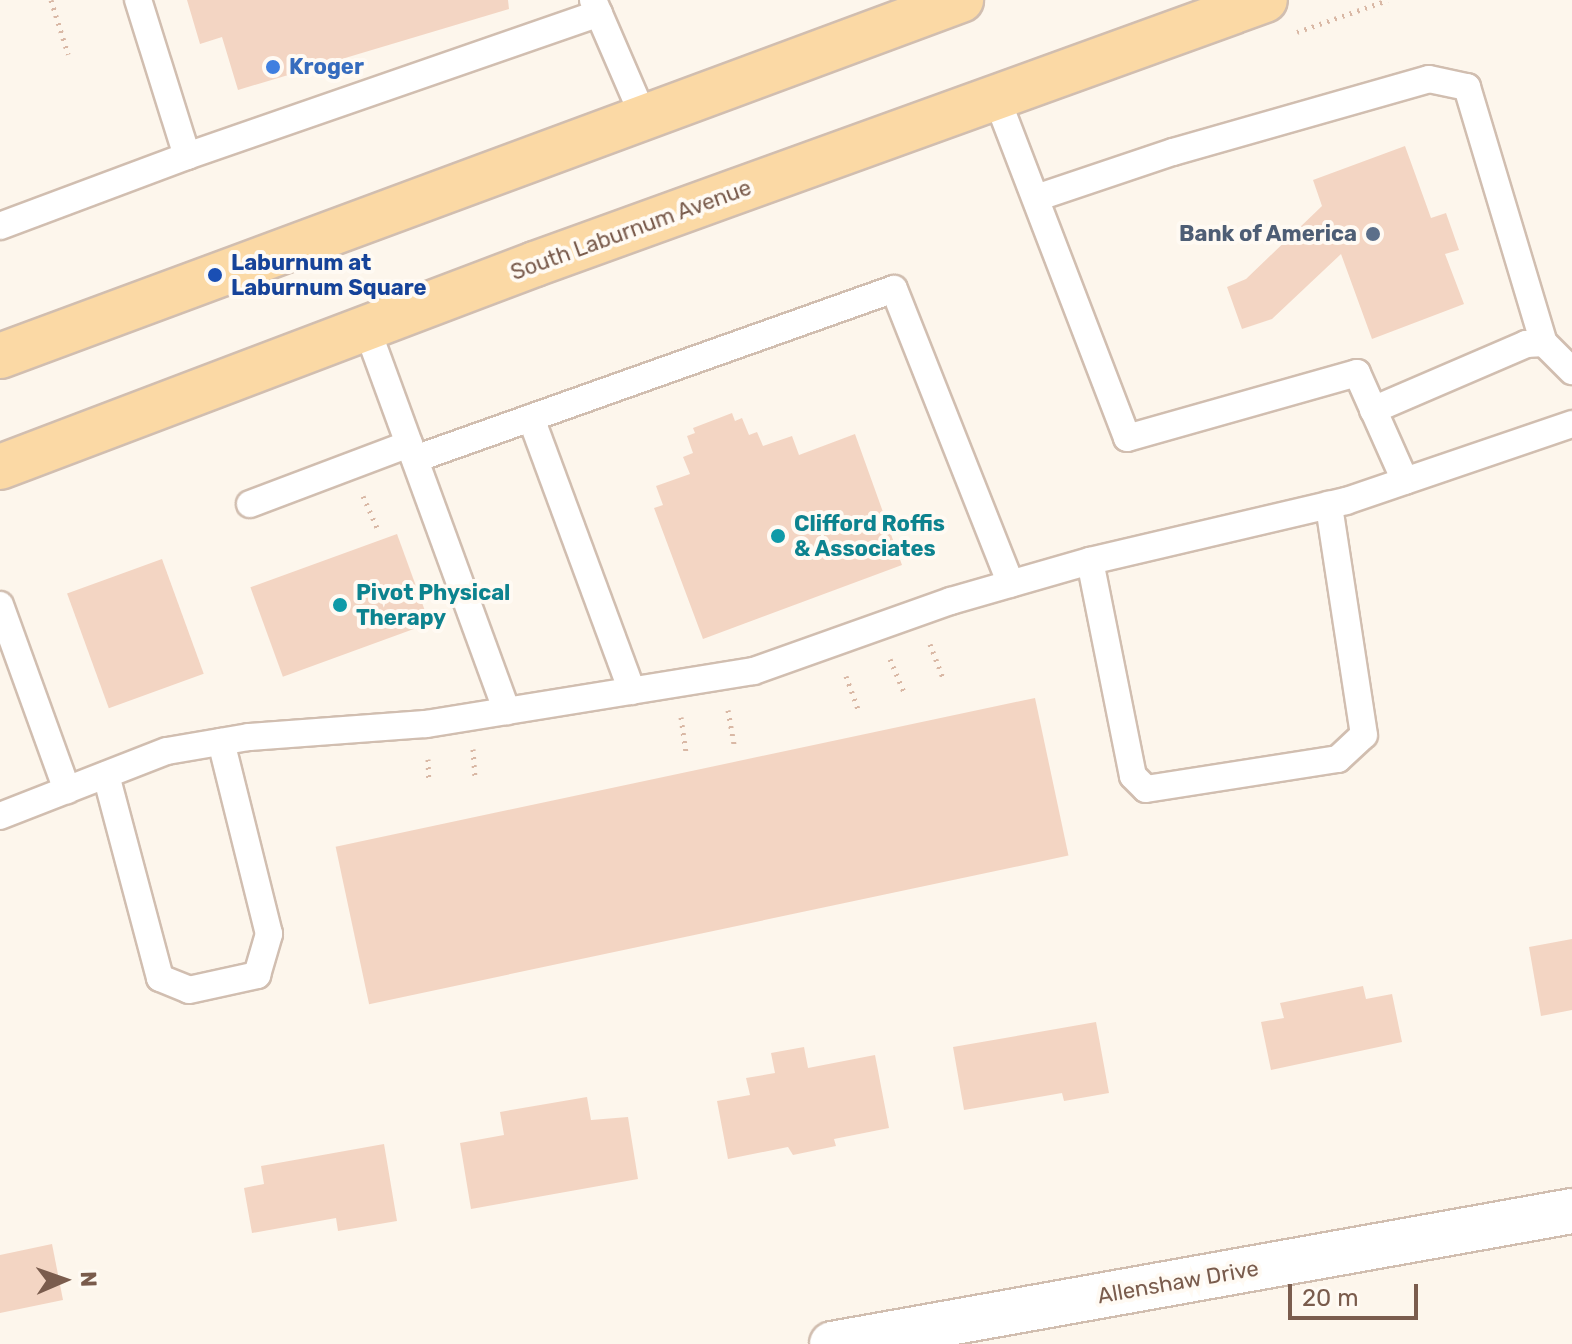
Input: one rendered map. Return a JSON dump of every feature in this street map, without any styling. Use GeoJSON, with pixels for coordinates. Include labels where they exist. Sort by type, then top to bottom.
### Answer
{"type":"FeatureCollection","features":[{"type":"Feature","properties":{"kind":"main road"},"geometry":{"type":"LineString","coordinates":[[0,356],[961,0]]}},
{"type":"Feature","properties":{"kind":"main road","name":"South Laburnum Avenue"},"geometry":{"type":"LineString","coordinates":[[0,467],[1265,0]]}},
{"type":"Feature","properties":{"kind":"street","name":"Allenshaw Drive"},"geometry":{"type":"LineString","coordinates":[[832,1344],[1572,1211]]}},
{"type":"Feature","properties":{"kind":"lane"},"geometry":{"type":"LineString","coordinates":[[138,0],[187,156]]}},
{"type":"Feature","properties":{"kind":"lane"},"geometry":{"type":"LineString","coordinates":[[0,226],[596,6],[644,118]]}},
{"type":"Feature","properties":{"kind":"lane"},"geometry":{"type":"LineString","coordinates":[[1036,198],[1173,152],[1429,79],[1467,87],[1544,343],[1572,371]]}},
{"type":"Feature","properties":{"kind":"lane"},"geometry":{"type":"LineString","coordinates":[[997,99],[1127,438],[1357,373],[1405,481]]}},
{"type":"Feature","properties":{"kind":"lane"},"geometry":{"type":"LineString","coordinates":[[250,504],[531,418],[894,289],[1011,584]]}},
{"type":"Feature","properties":{"kind":"lane"},"geometry":{"type":"LineString","coordinates":[[367,329],[507,711]]}},
{"type":"Feature","properties":{"kind":"lane"},"geometry":{"type":"LineString","coordinates":[[1373,410],[1526,344],[1544,343]]}},
{"type":"Feature","properties":{"kind":"lane"},"geometry":{"type":"LineString","coordinates":[[531,418],[632,691]]}},
{"type":"Feature","properties":{"kind":"lane"},"geometry":{"type":"LineString","coordinates":[[0,816],[167,751],[221,742],[507,711],[754,671],[1011,584],[1090,561],[1329,505],[1572,424]]}},
{"type":"Feature","properties":{"kind":"lane"},"geometry":{"type":"LineString","coordinates":[[1090,561],[1133,776],[1146,789],[1338,759],[1359,745],[1364,735],[1329,505]]}},
{"type":"Feature","properties":{"kind":"lane"},"geometry":{"type":"LineString","coordinates":[[0,605],[67,790]]}},
{"type":"Feature","properties":{"kind":"lane"},"geometry":{"type":"LineString","coordinates":[[106,775],[160,978],[189,990],[257,975],[269,934],[221,742]]}},
{"type":"Feature","properties":{"kind":"path"},"geometry":{"type":"LineString","coordinates":[[51,0],[68,54]]}},
{"type":"Feature","properties":{"kind":"building","name":"Kroger"},"geometry":{"type":"Polygon","coordinates":[[[187,0],[508,0],[509,9],[238,90],[222,37],[200,44],[187,0]]]}},
{"type":"Feature","properties":{"kind":"building","name":"Bank of America"},"geometry":{"type":"Polygon","coordinates":[[[1405,146],[1431,218],[1446,213],[1459,250],[1445,254],[1464,304],[1372,339],[1341,254],[1272,319],[1242,329],[1227,287],[1246,279],[1322,206],[1313,180],[1405,146]]]}},
{"type":"Feature","properties":{"kind":"building","name":"Clifford Roffis & Associates"},"geometry":{"type":"Polygon","coordinates":[[[732,413],[735,421],[742,418],[749,435],[757,432],[763,446],[792,436],[799,455],[855,434],[902,565],[703,639],[654,508],[663,505],[656,486],[690,474],[683,457],[693,453],[687,436],[695,433],[693,428],[732,413]]]}},
{"type":"Feature","properties":{"kind":"building","name":"Pivot Physical Therapy"},"geometry":{"type":"Polygon","coordinates":[[[397,534],[429,623],[283,677],[250,587],[397,534]]]}},
{"type":"Feature","properties":{"kind":"building"},"geometry":{"type":"Polygon","coordinates":[[[162,559],[204,674],[109,708],[67,594],[162,559]]]}},
{"type":"Feature","properties":{"kind":"building"},"geometry":{"type":"Polygon","coordinates":[[[1035,698],[1068,855],[369,1004],[336,847],[1035,698]]]}},
{"type":"Feature","properties":{"kind":"building"},"geometry":{"type":"Polygon","coordinates":[[[1572,939],[1572,1010],[1541,1016],[1529,947],[1572,939]]]}},
{"type":"Feature","properties":{"kind":"building"},"geometry":{"type":"Polygon","coordinates":[[[1363,986],[1366,999],[1392,994],[1402,1042],[1271,1070],[1261,1022],[1284,1018],[1280,1003],[1363,986]]]}},
{"type":"Feature","properties":{"kind":"building"},"geometry":{"type":"Polygon","coordinates":[[[1096,1022],[1109,1093],[1064,1101],[1062,1093],[964,1110],[953,1047],[1096,1022]]]}},
{"type":"Feature","properties":{"kind":"building"},"geometry":{"type":"Polygon","coordinates":[[[804,1047],[808,1068],[875,1055],[889,1128],[834,1139],[836,1146],[793,1155],[788,1147],[728,1159],[717,1101],[750,1095],[746,1078],[775,1073],[771,1053],[804,1047]]]}},
{"type":"Feature","properties":{"kind":"building"},"geometry":{"type":"Polygon","coordinates":[[[587,1097],[591,1120],[628,1117],[638,1179],[471,1209],[460,1143],[504,1135],[500,1112],[587,1097]]]}},
{"type":"Feature","properties":{"kind":"building"},"geometry":{"type":"Polygon","coordinates":[[[384,1144],[397,1221],[338,1231],[336,1218],[252,1233],[244,1188],[264,1184],[261,1166],[384,1144]]]}},
{"type":"Feature","properties":{"kind":"building"},"geometry":{"type":"Polygon","coordinates":[[[52,1244],[63,1300],[0,1313],[0,1255],[52,1244]]]}},
{"type":"Feature","properties":{"kind":"place","name":"Kroger"},"geometry":{"type":"Point","coordinates":[273,67]}},
{"type":"Feature","properties":{"kind":"place","name":"Bank of America"},"geometry":{"type":"Point","coordinates":[1373,234]}},
{"type":"Feature","properties":{"kind":"place","name":"Laburnum at Laburnum Square"},"geometry":{"type":"Point","coordinates":[215,275]}},
{"type":"Feature","properties":{"kind":"place","name":"Clifford Roffis & Associates"},"geometry":{"type":"Point","coordinates":[778,536]}},
{"type":"Feature","properties":{"kind":"place","name":"Pivot Physical Therapy"},"geometry":{"type":"Point","coordinates":[340,605]}}]}
